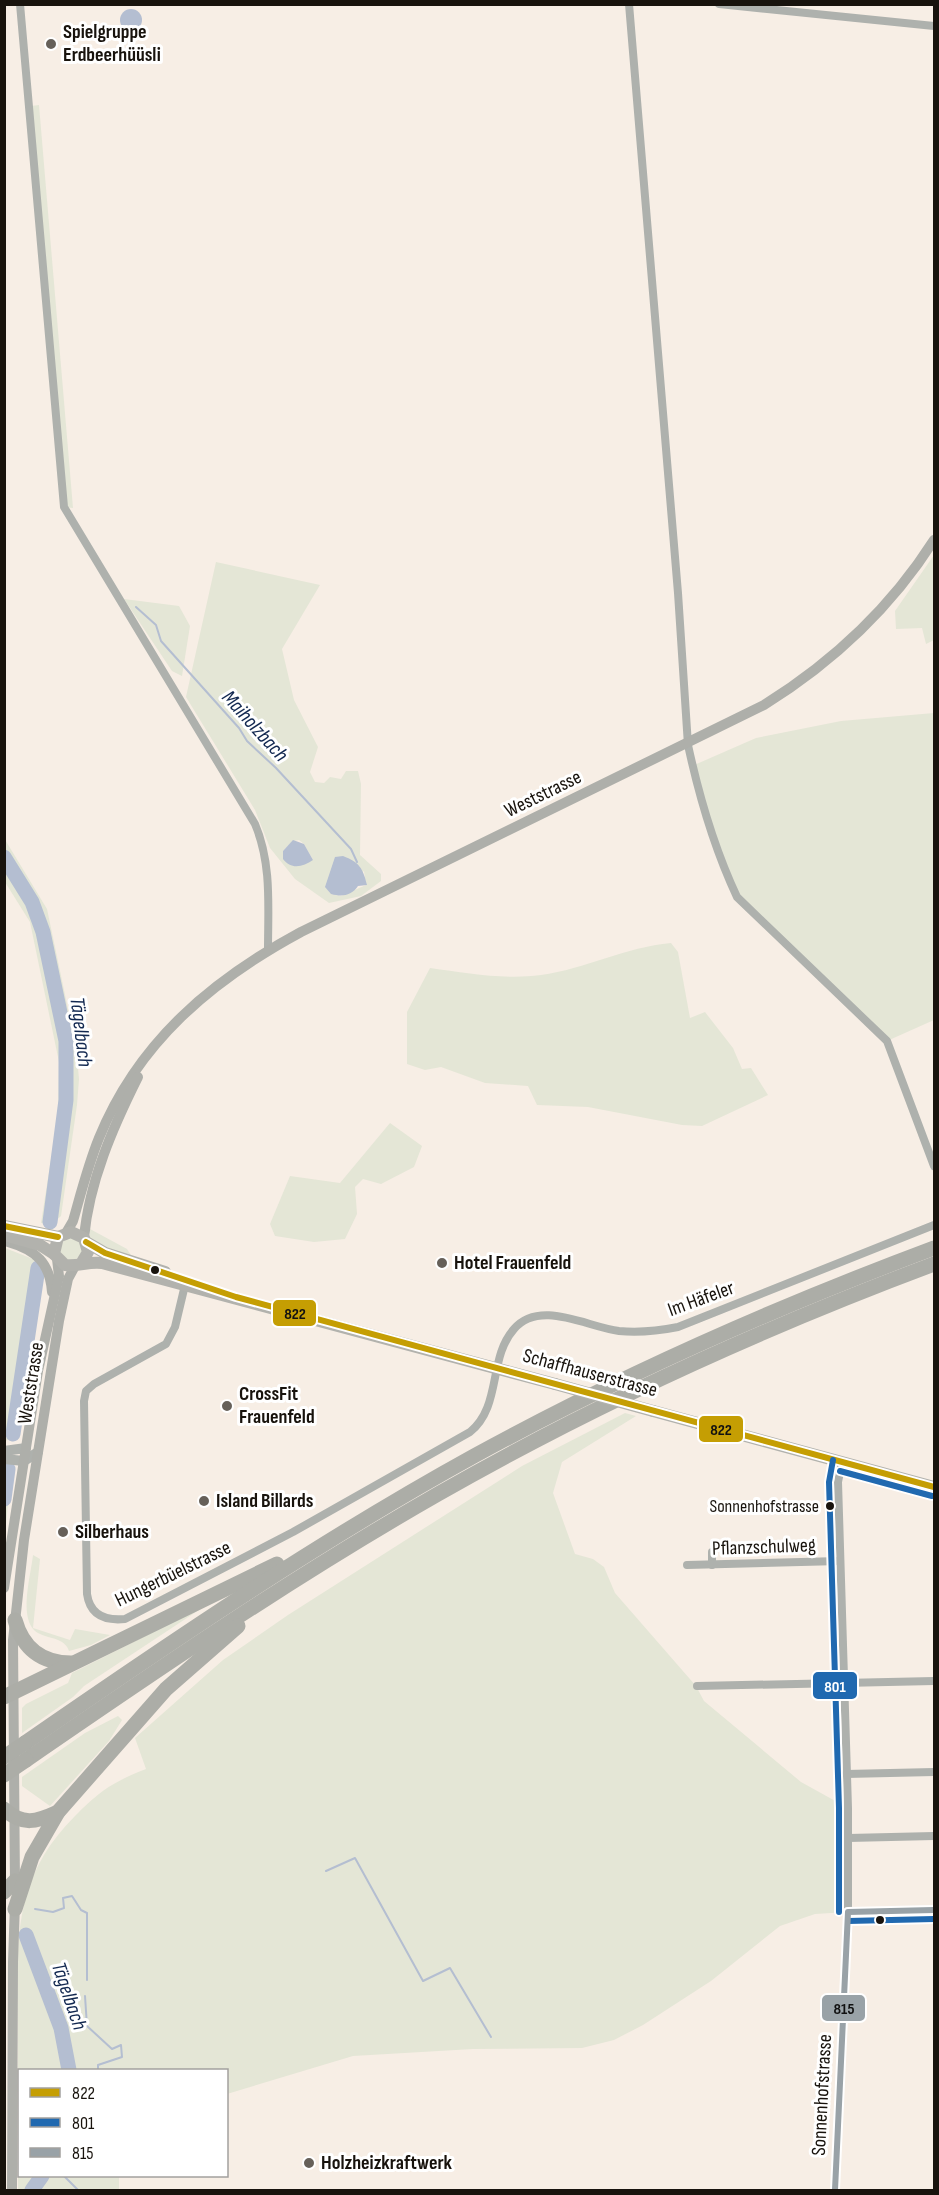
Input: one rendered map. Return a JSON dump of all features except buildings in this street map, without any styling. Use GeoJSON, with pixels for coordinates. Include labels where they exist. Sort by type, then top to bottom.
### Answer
{"type":"FeatureCollection","features":[{"type":"Feature","properties":{"kind":"highway"},"geometry":{"type":"LineString","coordinates":[[4,1757],[190,1630],[347,1530],[474,1456],[629,1376],[774,1311],[934,1248]]}},
{"type":"Feature","properties":{"kind":"highway"},"geometry":{"type":"LineString","coordinates":[[4,1775],[290,1582],[430,1498],[600,1407],[778,1325],[934,1264]]}},
{"type":"Feature","properties":{"kind":"highway"},"geometry":{"type":"LineString","coordinates":[[9,1700],[74,1662],[347,1530]]}},
{"type":"Feature","properties":{"kind":"highway"},"geometry":{"type":"LineString","coordinates":[[15,1908],[32,1857],[58,1812],[166,1689],[290,1582]]}},
{"type":"Feature","properties":{"kind":"highway"},"geometry":{"type":"LineString","coordinates":[[15,1620],[25,1644],[35,1654],[51,1661],[74,1662]]}},
{"type":"Feature","properties":{"kind":"highway"},"geometry":{"type":"LineString","coordinates":[[10,1814],[34,1822],[58,1812]]}},
{"type":"Feature","properties":{"kind":"main road","name":"Weststrasse"},"geometry":{"type":"LineString","coordinates":[[62,1235],[73,1221],[90,1161],[123,1089],[197,1001],[238,968],[268,950],[764,705],[823,664],[885,606],[934,540]]}},
{"type":"Feature","properties":{"kind":"main road","name":"Weststrasse"},"geometry":{"type":"LineString","coordinates":[[85,1240],[93,1190],[109,1142],[148,1057]]}},
{"type":"Feature","properties":{"kind":"main road"},"geometry":{"type":"LineString","coordinates":[[4,1226],[62,1235],[76,1233],[85,1240],[88,1252],[78,1264],[64,1265],[40,1245],[4,1235]]}},
{"type":"Feature","properties":{"kind":"main road"},"geometry":{"type":"LineString","coordinates":[[55,1256],[62,1235]]}},
{"type":"Feature","properties":{"kind":"main road","name":"Schaffhauserstrasse"},"geometry":{"type":"LineString","coordinates":[[85,1240],[105,1253],[236,1297]]}},
{"type":"Feature","properties":{"kind":"main road","name":"Weststrasse"},"geometry":{"type":"LineString","coordinates":[[4,1241],[28,1249],[45,1264],[51,1277],[53,1303]]}},
{"type":"Feature","properties":{"kind":"main road","name":"Weststrasse"},"geometry":{"type":"LineString","coordinates":[[4,1588],[23,1448],[59,1276],[55,1256]]}},
{"type":"Feature","properties":{"kind":"main road","name":"Schaffhauserstrasse"},"geometry":{"type":"LineString","coordinates":[[78,1264],[102,1263],[236,1297],[934,1487]]}},
{"type":"Feature","properties":{"kind":"main road","name":"Weststrasse"},"geometry":{"type":"LineString","coordinates":[[12,2190],[12,1962],[15,1908],[10,1887],[9,1700],[15,1620],[38,1452],[63,1300],[78,1264]]}},
{"type":"Feature","properties":{"kind":"street"},"geometry":{"type":"LineString","coordinates":[[20,4],[64,507],[255,824],[264,844],[268,868],[268,950]]}},
{"type":"Feature","properties":{"kind":"street"},"geometry":{"type":"LineString","coordinates":[[629,4],[678,593],[688,744],[724,870],[737,897],[887,1041],[934,1166]]}},
{"type":"Feature","properties":{"kind":"street"},"geometry":{"type":"LineString","coordinates":[[720,4],[934,26]]}},
{"type":"Feature","properties":{"kind":"street","name":"Im Häfeler"},"geometry":{"type":"LineString","coordinates":[[498,1369],[509,1334],[517,1325],[533,1317],[560,1317],[618,1331],[663,1330],[689,1323],[890,1241],[934,1226]]}},
{"type":"Feature","properties":{"kind":"street","name":"Hungerbüelstrasse"},"geometry":{"type":"LineString","coordinates":[[184,1285],[175,1327],[166,1344],[94,1384],[86,1391],[84,1401],[87,1594],[93,1610],[103,1618],[125,1619],[293,1532],[470,1432],[484,1418],[498,1369]]}},
{"type":"Feature","properties":{"kind":"street"},"geometry":{"type":"LineString","coordinates":[[4,1451],[23,1448]]}},
{"type":"Feature","properties":{"kind":"street"},"geometry":{"type":"LineString","coordinates":[[4,1459],[21,1460],[38,1452]]}},
{"type":"Feature","properties":{"kind":"street","name":"Sonnenhofstrasse"},"geometry":{"type":"LineString","coordinates":[[835,2190],[848,1912],[838,1482],[842,1462]]}},
{"type":"Feature","properties":{"kind":"street"},"geometry":{"type":"LineString","coordinates":[[712,1552],[712,1564]]}},
{"type":"Feature","properties":{"kind":"street","name":"Pflanzschulweg"},"geometry":{"type":"LineString","coordinates":[[687,1565],[840,1561]]}},
{"type":"Feature","properties":{"kind":"street"},"geometry":{"type":"LineString","coordinates":[[698,1686],[934,1681]]}},
{"type":"Feature","properties":{"kind":"street"},"geometry":{"type":"LineString","coordinates":[[846,1774],[934,1772]]}},
{"type":"Feature","properties":{"kind":"street"},"geometry":{"type":"LineString","coordinates":[[848,1838],[934,1836]]}},
{"type":"Feature","properties":{"kind":"street"},"geometry":{"type":"LineString","coordinates":[[848,1912],[934,1910]]}},
{"type":"Feature","properties":{"kind":"green space"},"geometry":{"type":"Polygon","coordinates":[[[39,105],[73,508],[64,507],[31,106],[39,105]]]}},
{"type":"Feature","properties":{"kind":"green space"},"geometry":{"type":"Polygon","coordinates":[[[934,555],[934,640],[926,644],[922,628],[896,629],[895,611],[934,555]]]}},
{"type":"Feature","properties":{"kind":"green space"},"geometry":{"type":"Polygon","coordinates":[[[216,562],[320,585],[282,649],[294,700],[318,747],[310,772],[315,782],[324,783],[330,777],[341,779],[346,771],[358,771],[361,784],[360,855],[381,874],[381,881],[361,896],[329,903],[295,879],[270,848],[255,810],[186,697],[216,562]],[[299,840],[293,841],[283,851],[313,860],[304,844],[299,840]],[[364,871],[331,894],[341,896],[366,885],[364,871]]]}},
{"type":"Feature","properties":{"kind":"green space"},"geometry":{"type":"Polygon","coordinates":[[[124,599],[179,606],[190,626],[182,676],[172,671],[124,599]]]}},
{"type":"Feature","properties":{"kind":"green space"},"geometry":{"type":"Polygon","coordinates":[[[934,713],[934,1020],[887,1041],[737,897],[692,766],[756,738],[841,721],[934,713]]]}},
{"type":"Feature","properties":{"kind":"green space"},"geometry":{"type":"Polygon","coordinates":[[[4,838],[47,909],[76,1047],[79,1079],[77,1105],[61,1216],[52,1224],[41,1223],[58,1114],[59,1062],[30,922],[5,882],[4,838]]]}},
{"type":"Feature","properties":{"kind":"green space"},"geometry":{"type":"Polygon","coordinates":[[[671,943],[678,952],[690,1018],[705,1012],[733,1048],[742,1069],[751,1068],[768,1095],[702,1126],[682,1125],[588,1107],[537,1105],[528,1086],[485,1083],[441,1067],[425,1070],[407,1064],[407,1012],[430,968],[499,976],[541,975],[654,945],[671,943]]]}},
{"type":"Feature","properties":{"kind":"green space"},"geometry":{"type":"Polygon","coordinates":[[[390,1123],[422,1146],[414,1167],[381,1184],[363,1179],[355,1187],[357,1214],[345,1239],[314,1242],[275,1236],[270,1224],[290,1176],[340,1183],[390,1123]]]}},
{"type":"Feature","properties":{"kind":"green space"},"geometry":{"type":"Polygon","coordinates":[[[90,1229],[127,1249],[132,1257],[108,1250],[90,1238],[90,1229]]]}},
{"type":"Feature","properties":{"kind":"green space"},"geometry":{"type":"Polygon","coordinates":[[[71,1238],[79,1241],[82,1249],[79,1257],[71,1260],[63,1257],[60,1249],[63,1241],[71,1238]]]}},
{"type":"Feature","properties":{"kind":"green space"},"geometry":{"type":"Polygon","coordinates":[[[5,1248],[33,1259],[36,1265],[35,1273],[43,1276],[20,1433],[17,1437],[5,1441],[5,1248]]]}},
{"type":"Feature","properties":{"kind":"green space"},"geometry":{"type":"Polygon","coordinates":[[[625,1413],[636,1416],[562,1462],[553,1493],[575,1554],[593,1559],[604,1567],[615,1593],[696,1686],[704,1701],[801,1782],[848,1808],[848,1912],[815,1914],[780,1926],[711,1981],[643,2025],[614,2040],[582,2048],[473,2049],[353,2056],[228,2094],[228,2069],[18,2069],[19,1943],[28,1890],[38,1865],[75,1816],[100,1793],[146,1769],[135,1738],[223,1660],[288,1615],[522,1466],[625,1413]]]}},
{"type":"Feature","properties":{"kind":"green space"},"geometry":{"type":"Polygon","coordinates":[[[4,1470],[11,1472],[5,1535],[4,1470]]]}},
{"type":"Feature","properties":{"kind":"green space"},"geometry":{"type":"Polygon","coordinates":[[[33,1555],[40,1559],[33,1628],[70,1640],[75,1629],[110,1635],[91,1645],[69,1651],[62,1642],[35,1631],[31,1626],[28,1619],[27,1610],[33,1555]]]}},
{"type":"Feature","properties":{"kind":"green space"},"geometry":{"type":"Polygon","coordinates":[[[205,1606],[84,1686],[73,1697],[22,1733],[22,1708],[26,1704],[68,1683],[72,1673],[205,1606]]]}},
{"type":"Feature","properties":{"kind":"green space"},"geometry":{"type":"Polygon","coordinates":[[[118,1716],[122,1720],[109,1741],[50,1806],[22,1786],[22,1777],[85,1733],[118,1716]]]}},
{"type":"Feature","properties":{"kind":"green space"},"geometry":{"type":"Polygon","coordinates":[[[18,2177],[119,2177],[119,2190],[18,2190],[18,2177]]]}},
{"type":"Feature","properties":{"kind":"water"},"geometry":{"type":"Polygon","coordinates":[[[131,9],[139,12],[142,20],[139,28],[131,31],[123,28],[120,20],[123,12],[131,9]]]}},
{"type":"Feature","properties":{"kind":"water"},"geometry":{"type":"Polygon","coordinates":[[[293,840],[304,844],[313,860],[293,866],[283,859],[283,851],[293,840]]]}},
{"type":"Feature","properties":{"kind":"water"},"geometry":{"type":"Polygon","coordinates":[[[343,856],[360,866],[367,885],[358,886],[346,895],[331,894],[325,887],[335,857],[343,856]]]}},
{"type":"Feature","properties":{"kind":"waterway","name":"Maiholzbach"},"geometry":{"type":"LineString","coordinates":[[136,607],[156,625],[161,641],[239,728],[247,741],[276,768],[351,849],[357,862]]}},
{"type":"Feature","properties":{"kind":"waterway","name":"Tägelbach"},"geometry":{"type":"LineString","coordinates":[[4,857],[32,902],[43,932],[66,1041],[66,1100],[50,1222]]}},
{"type":"Feature","properties":{"kind":"waterway","name":"Tägelbach"},"geometry":{"type":"LineString","coordinates":[[13,1434],[38,1268]]}},
{"type":"Feature","properties":{"kind":"waterway","name":"Tägelbach"},"geometry":{"type":"LineString","coordinates":[[4,1499],[8,1469]]}},
{"type":"Feature","properties":{"kind":"waterway"},"geometry":{"type":"LineString","coordinates":[[326,1871],[355,1858],[423,1981],[450,1968],[491,2037]]}},
{"type":"Feature","properties":{"kind":"waterway"},"geometry":{"type":"LineString","coordinates":[[35,1909],[53,1912],[64,1908],[63,1898],[72,1896],[81,1910],[87,1913],[87,1980]]}},
{"type":"Feature","properties":{"kind":"waterway","name":"Tägelbach"},"geometry":{"type":"LineString","coordinates":[[26,1935],[61,2028],[69,2069]]}},
{"type":"Feature","properties":{"kind":"waterway"},"geometry":{"type":"LineString","coordinates":[[85,1996],[87,2026],[112,2049],[121,2045],[122,2057],[98,2065],[98,2069]]}},
{"type":"Feature","properties":{"kind":"waterway","name":"Tägelbach"},"geometry":{"type":"LineString","coordinates":[[32,2190],[41,2177]]}},
{"type":"Feature","properties":{"kind":"waterway"},"geometry":{"type":"LineString","coordinates":[[65,2177],[78,2190]]}},
{"type":"Feature","properties":{"kind":"transit line","name":"822"},"geometry":{"type":"LineString","coordinates":[[4,1226],[58,1237]]}},
{"type":"Feature","properties":{"kind":"transit line","name":"822"},"geometry":{"type":"LineString","coordinates":[[86,1242],[105,1253],[236,1297],[934,1487]]}},
{"type":"Feature","properties":{"kind":"transit line","name":"801"},"geometry":{"type":"LineString","coordinates":[[833,1460],[829,1482],[839,1808],[839,1912]]}},
{"type":"Feature","properties":{"kind":"transit line","name":"801"},"geometry":{"type":"LineString","coordinates":[[840,1471],[932,1496]]}},
{"type":"Feature","properties":{"kind":"transit line","name":"815"},"geometry":{"type":"LineString","coordinates":[[835,2190],[848,1912],[934,1910]]}},
{"type":"Feature","properties":{"kind":"transit line","name":"801"},"geometry":{"type":"LineString","coordinates":[[848,1921],[934,1919]]}},
{"type":"Feature","properties":{"kind":"place","name":"Spielgruppe Erdbeerhüüsli"},"geometry":{"type":"Point","coordinates":[51,44]}},
{"type":"Feature","properties":{"kind":"place","name":"Hotel Frauenfeld"},"geometry":{"type":"Point","coordinates":[442,1263]}},
{"type":"Feature","properties":{"kind":"place","name":"CrossFit Frauenfeld"},"geometry":{"type":"Point","coordinates":[227,1406]}},
{"type":"Feature","properties":{"kind":"place","name":"Island Billards"},"geometry":{"type":"Point","coordinates":[204,1501]}},
{"type":"Feature","properties":{"kind":"place","name":"Sonnenhofstrasse"},"geometry":{"type":"Point","coordinates":[830,1506]}},
{"type":"Feature","properties":{"kind":"place","name":"Silberhaus"},"geometry":{"type":"Point","coordinates":[63,1532]}},
{"type":"Feature","properties":{"kind":"place","name":"Holzheizkraftwerk"},"geometry":{"type":"Point","coordinates":[309,2163]}}]}
